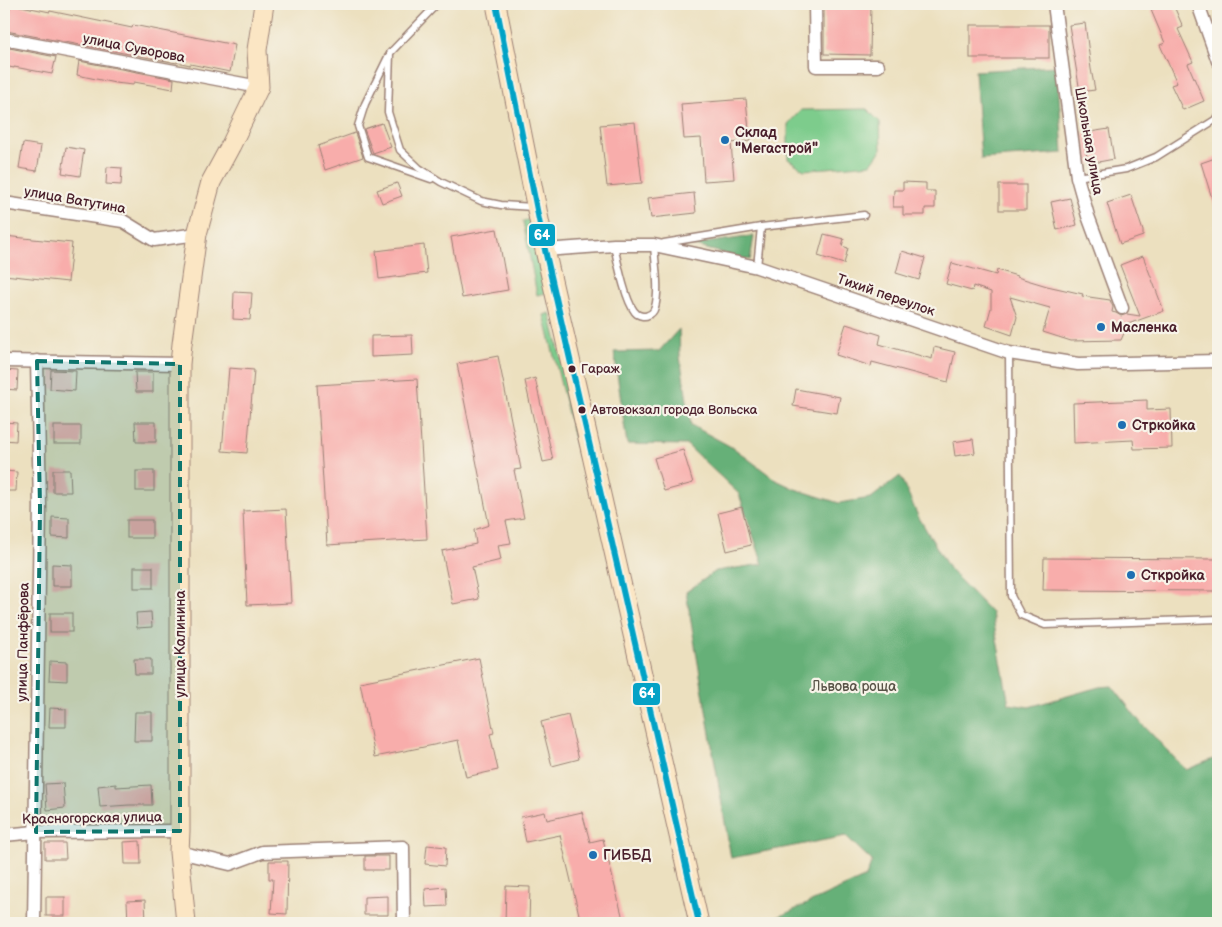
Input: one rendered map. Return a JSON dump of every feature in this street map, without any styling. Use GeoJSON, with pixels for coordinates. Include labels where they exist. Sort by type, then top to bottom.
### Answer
{"type":"FeatureCollection","features":[{"type":"Feature","properties":{"kind":"street"},"geometry":{"type":"LineString","coordinates":[[259,88],[257,50],[264,4]]}},
{"type":"Feature","properties":{"kind":"street"},"geometry":{"type":"LineString","coordinates":[[496,4],[544,250],[699,923]]}},
{"type":"Feature","properties":{"kind":"street"},"geometry":{"type":"LineString","coordinates":[[815,4],[816,66],[878,66]]}},
{"type":"Feature","properties":{"kind":"street","name":"Школьная улица"},"geometry":{"type":"LineString","coordinates":[[1054,4],[1077,177],[1088,216],[1122,308]]}},
{"type":"Feature","properties":{"kind":"street"},"geometry":{"type":"LineString","coordinates":[[1198,4],[1218,61]]}},
{"type":"Feature","properties":{"kind":"street","name":"улица Суворова"},"geometry":{"type":"LineString","coordinates":[[4,39],[259,88]]}},
{"type":"Feature","properties":{"kind":"street","name":"улица Калинина"},"geometry":{"type":"LineString","coordinates":[[186,923],[179,852],[180,364],[197,234],[211,182],[259,88]]}},
{"type":"Feature","properties":{"kind":"street","name":"улица Ватутина"},"geometry":{"type":"LineString","coordinates":[[4,204],[122,221],[154,240],[197,234]]}},
{"type":"Feature","properties":{"kind":"street","name":"Тихий переулок"},"geometry":{"type":"LineString","coordinates":[[544,250],[614,245],[654,245],[757,267],[1009,353],[1078,364],[1218,361]]}},
{"type":"Feature","properties":{"kind":"street"},"geometry":{"type":"LineString","coordinates":[[4,361],[180,364]]}},
{"type":"Feature","properties":{"kind":"street","name":"улица Панфёрова"},"geometry":{"type":"LineString","coordinates":[[34,923],[40,507],[37,361]]}},
{"type":"Feature","properties":{"kind":"street","name":"Красногорская улица"},"geometry":{"type":"LineString","coordinates":[[4,835],[36,832],[180,831]]}},
{"type":"Feature","properties":{"kind":"street"},"geometry":{"type":"LineString","coordinates":[[179,852],[230,864],[262,852],[403,847],[404,923]]}},
{"type":"Feature","properties":{"kind":"lane"},"geometry":{"type":"LineString","coordinates":[[437,4],[390,53],[365,104],[358,126],[368,157],[441,182],[481,200],[501,205],[536,207]]}},
{"type":"Feature","properties":{"kind":"lane"},"geometry":{"type":"LineString","coordinates":[[390,53],[388,112],[400,150],[419,168],[441,182]]}},
{"type":"Feature","properties":{"kind":"lane"},"geometry":{"type":"LineString","coordinates":[[1077,177],[1126,169],[1156,157],[1218,118]]}},
{"type":"Feature","properties":{"kind":"lane"},"geometry":{"type":"LineString","coordinates":[[614,245],[618,268],[628,297],[636,314],[643,316],[650,314],[655,309],[657,294],[654,245],[761,227],[864,215]]}},
{"type":"Feature","properties":{"kind":"lane"},"geometry":{"type":"LineString","coordinates":[[757,267],[761,227]]}},
{"type":"Feature","properties":{"kind":"lane"},"geometry":{"type":"LineString","coordinates":[[1009,353],[1011,596],[1021,615],[1045,625],[1218,619]]}},
{"type":"Feature","properties":{"kind":"highlighted area"},"geometry":{"type":"Polygon","coordinates":[[[37,361],[180,364],[180,831],[36,832],[40,507],[37,361]]]}},
{"type":"Feature","properties":{"kind":"green space"},"geometry":{"type":"Polygon","coordinates":[[[1057,66],[1063,153],[981,159],[975,71],[1057,66]]]}},
{"type":"Feature","properties":{"kind":"green space"},"geometry":{"type":"Polygon","coordinates":[[[867,109],[880,122],[881,150],[871,164],[804,170],[788,159],[788,124],[801,110],[867,109]]]}},
{"type":"Feature","properties":{"kind":"green space"},"geometry":{"type":"Polygon","coordinates":[[[532,219],[546,293],[537,295],[523,221],[532,219]]]}},
{"type":"Feature","properties":{"kind":"green space"},"geometry":{"type":"Polygon","coordinates":[[[754,236],[750,260],[691,245],[754,236]]]}},
{"type":"Feature","properties":{"kind":"green space"},"geometry":{"type":"Polygon","coordinates":[[[550,313],[585,458],[579,459],[544,315],[550,313]]]}},
{"type":"Feature","properties":{"kind":"green space","name":"Львова роща"},"geometry":{"type":"Polygon","coordinates":[[[679,329],[680,357],[691,425],[735,449],[776,480],[795,489],[839,503],[871,498],[900,476],[918,516],[950,570],[992,613],[1009,704],[1029,707],[1099,687],[1112,686],[1141,723],[1186,770],[1218,757],[1218,923],[765,923],[866,877],[872,861],[846,836],[731,858],[686,592],[716,571],[763,564],[739,494],[687,445],[627,444],[614,352],[659,351],[679,329]]]}},
{"type":"Feature","properties":{"kind":"building"},"geometry":{"type":"Polygon","coordinates":[[[11,4],[132,28],[133,25],[235,45],[230,72],[5,31],[11,4]]]}},
{"type":"Feature","properties":{"kind":"building"},"geometry":{"type":"Polygon","coordinates":[[[824,4],[871,4],[870,55],[824,54],[824,4]]]}},
{"type":"Feature","properties":{"kind":"building"},"geometry":{"type":"Polygon","coordinates":[[[1166,4],[1173,4],[1183,27],[1178,29],[1193,62],[1188,64],[1204,101],[1183,110],[1171,85],[1177,83],[1160,45],[1165,43],[1151,10],[1166,4]]]}},
{"type":"Feature","properties":{"kind":"building"},"geometry":{"type":"Polygon","coordinates":[[[1085,23],[1095,90],[1080,92],[1069,25],[1085,23]]]}},
{"type":"Feature","properties":{"kind":"building"},"geometry":{"type":"Polygon","coordinates":[[[970,25],[1049,25],[1049,58],[970,58],[970,25]]]}},
{"type":"Feature","properties":{"kind":"building"},"geometry":{"type":"Polygon","coordinates":[[[4,47],[56,57],[52,74],[4,66],[4,47]]]}},
{"type":"Feature","properties":{"kind":"building"},"geometry":{"type":"Polygon","coordinates":[[[79,61],[174,79],[173,89],[134,82],[133,85],[115,83],[77,75],[79,61]]]}},
{"type":"Feature","properties":{"kind":"building","name":"Склад \"Мегастрой\""},"geometry":{"type":"Polygon","coordinates":[[[746,99],[750,141],[731,143],[734,179],[704,181],[701,138],[684,139],[681,104],[746,99]]]}},
{"type":"Feature","properties":{"kind":"building"},"geometry":{"type":"Polygon","coordinates":[[[635,122],[642,183],[607,186],[600,125],[635,122]]]}},
{"type":"Feature","properties":{"kind":"building"},"geometry":{"type":"Polygon","coordinates":[[[382,123],[391,147],[373,153],[364,129],[382,123]]]}},
{"type":"Feature","properties":{"kind":"building"},"geometry":{"type":"Polygon","coordinates":[[[1109,129],[1114,159],[1088,164],[1083,133],[1109,129]]]}},
{"type":"Feature","properties":{"kind":"building"},"geometry":{"type":"Polygon","coordinates":[[[355,133],[363,157],[325,170],[318,146],[355,133]]]}},
{"type":"Feature","properties":{"kind":"building"},"geometry":{"type":"Polygon","coordinates":[[[23,143],[41,146],[37,171],[19,168],[23,143]]]}},
{"type":"Feature","properties":{"kind":"building"},"geometry":{"type":"Polygon","coordinates":[[[66,147],[84,150],[80,176],[62,173],[66,147]]]}},
{"type":"Feature","properties":{"kind":"building"},"geometry":{"type":"Polygon","coordinates":[[[1218,157],[1218,210],[1216,211],[1201,163],[1218,157]]]}},
{"type":"Feature","properties":{"kind":"building"},"geometry":{"type":"Polygon","coordinates":[[[107,167],[122,168],[121,185],[106,184],[107,167]]]}},
{"type":"Feature","properties":{"kind":"building"},"geometry":{"type":"Polygon","coordinates":[[[903,182],[926,183],[926,191],[935,191],[935,208],[925,208],[925,215],[903,215],[903,207],[893,207],[894,190],[903,190],[903,182]]]}},
{"type":"Feature","properties":{"kind":"building"},"geometry":{"type":"Polygon","coordinates":[[[397,183],[402,196],[382,203],[377,190],[397,183]]]}},
{"type":"Feature","properties":{"kind":"building"},"geometry":{"type":"Polygon","coordinates":[[[999,185],[1026,185],[1026,210],[999,210],[999,185]]]}},
{"type":"Feature","properties":{"kind":"building"},"geometry":{"type":"Polygon","coordinates":[[[694,193],[696,213],[651,218],[648,198],[694,193]]]}},
{"type":"Feature","properties":{"kind":"building"},"geometry":{"type":"Polygon","coordinates":[[[1131,195],[1143,236],[1120,244],[1107,203],[1131,195]]]}},
{"type":"Feature","properties":{"kind":"building"},"geometry":{"type":"Polygon","coordinates":[[[1070,198],[1077,225],[1057,230],[1051,202],[1070,198]]]}},
{"type":"Feature","properties":{"kind":"building"},"geometry":{"type":"Polygon","coordinates":[[[497,229],[508,290],[462,298],[451,237],[497,229]]]}},
{"type":"Feature","properties":{"kind":"building"},"geometry":{"type":"Polygon","coordinates":[[[824,234],[844,239],[842,246],[848,248],[844,264],[818,256],[824,234]]]}},
{"type":"Feature","properties":{"kind":"building"},"geometry":{"type":"Polygon","coordinates":[[[4,236],[72,243],[68,282],[4,275],[4,236]]]}},
{"type":"Feature","properties":{"kind":"building"},"geometry":{"type":"Polygon","coordinates":[[[424,245],[427,273],[379,279],[376,251],[424,245]]]}},
{"type":"Feature","properties":{"kind":"building"},"geometry":{"type":"Polygon","coordinates":[[[902,251],[925,258],[919,280],[896,273],[902,251]]]}},
{"type":"Feature","properties":{"kind":"building"},"geometry":{"type":"Polygon","coordinates":[[[1143,256],[1164,311],[1128,324],[1121,340],[1071,341],[1043,332],[1050,308],[1010,297],[1017,317],[1012,335],[986,326],[991,308],[991,292],[973,286],[972,291],[946,284],[952,263],[996,275],[997,270],[1047,286],[1083,294],[1082,296],[1110,300],[1113,307],[1112,312],[1121,316],[1127,314],[1140,316],[1120,265],[1143,256]]]}},
{"type":"Feature","properties":{"kind":"building"},"geometry":{"type":"Polygon","coordinates":[[[234,292],[252,293],[250,320],[233,319],[234,292]]]}},
{"type":"Feature","properties":{"kind":"building"},"geometry":{"type":"Polygon","coordinates":[[[846,324],[881,335],[879,344],[932,359],[934,347],[955,352],[948,382],[872,362],[871,366],[836,355],[846,324]]]}},
{"type":"Feature","properties":{"kind":"building"},"geometry":{"type":"Polygon","coordinates":[[[412,335],[413,355],[371,357],[371,336],[412,335]]]}},
{"type":"Feature","properties":{"kind":"building"},"geometry":{"type":"Polygon","coordinates":[[[498,356],[521,469],[514,470],[524,518],[506,521],[511,543],[498,545],[501,560],[472,567],[479,599],[453,604],[442,551],[476,544],[474,530],[489,525],[457,364],[498,356]]]}},
{"type":"Feature","properties":{"kind":"building"},"geometry":{"type":"Polygon","coordinates":[[[229,368],[254,370],[247,453],[222,451],[229,368]]]}},
{"type":"Feature","properties":{"kind":"building"},"geometry":{"type":"Polygon","coordinates":[[[4,370],[18,371],[17,390],[4,389],[4,370]]]}},
{"type":"Feature","properties":{"kind":"building"},"geometry":{"type":"Polygon","coordinates":[[[51,370],[76,371],[75,391],[50,389],[51,370]]]}},
{"type":"Feature","properties":{"kind":"building"},"geometry":{"type":"Polygon","coordinates":[[[135,372],[153,372],[153,392],[136,392],[135,372]]]}},
{"type":"Feature","properties":{"kind":"building"},"geometry":{"type":"Polygon","coordinates":[[[535,378],[553,460],[543,462],[525,381],[535,378]]]}},
{"type":"Feature","properties":{"kind":"building"},"geometry":{"type":"Polygon","coordinates":[[[417,379],[427,539],[327,545],[317,385],[417,379]]]}},
{"type":"Feature","properties":{"kind":"building"},"geometry":{"type":"Polygon","coordinates":[[[796,389],[840,397],[837,413],[793,406],[796,389]]]}},
{"type":"Feature","properties":{"kind":"building","name":"Стркойка"},"geometry":{"type":"Polygon","coordinates":[[[1147,400],[1147,410],[1171,409],[1172,448],[1134,449],[1133,440],[1074,443],[1073,403],[1147,400]]]}},
{"type":"Feature","properties":{"kind":"building"},"geometry":{"type":"Polygon","coordinates":[[[4,422],[17,423],[16,441],[4,440],[4,422]]]}},
{"type":"Feature","properties":{"kind":"building"},"geometry":{"type":"Polygon","coordinates":[[[135,422],[156,422],[156,442],[136,442],[135,422]]]}},
{"type":"Feature","properties":{"kind":"building"},"geometry":{"type":"Polygon","coordinates":[[[54,426],[81,426],[81,444],[54,444],[54,426]]]}},
{"type":"Feature","properties":{"kind":"building"},"geometry":{"type":"Polygon","coordinates":[[[973,439],[975,453],[955,456],[953,442],[973,439]]]}},
{"type":"Feature","properties":{"kind":"building"},"geometry":{"type":"Polygon","coordinates":[[[683,450],[693,483],[664,491],[654,458],[683,450]]]}},
{"type":"Feature","properties":{"kind":"building"},"geometry":{"type":"Polygon","coordinates":[[[53,470],[70,470],[71,492],[53,492],[53,470]]]}},
{"type":"Feature","properties":{"kind":"building"},"geometry":{"type":"Polygon","coordinates":[[[4,471],[17,472],[16,491],[4,491],[4,471]]]}},
{"type":"Feature","properties":{"kind":"building"},"geometry":{"type":"Polygon","coordinates":[[[136,471],[154,471],[154,491],[136,491],[136,471]]]}},
{"type":"Feature","properties":{"kind":"building"},"geometry":{"type":"Polygon","coordinates":[[[742,507],[751,545],[727,551],[718,513],[742,507]]]}},
{"type":"Feature","properties":{"kind":"building"},"geometry":{"type":"Polygon","coordinates":[[[286,509],[291,603],[247,605],[243,511],[286,509]]]}},
{"type":"Feature","properties":{"kind":"building"},"geometry":{"type":"Polygon","coordinates":[[[52,517],[69,518],[69,538],[52,537],[52,517]]]}},
{"type":"Feature","properties":{"kind":"building"},"geometry":{"type":"Polygon","coordinates":[[[127,520],[152,520],[152,538],[127,538],[127,520]]]}},
{"type":"Feature","properties":{"kind":"building","name":"Сткройка"},"geometry":{"type":"Polygon","coordinates":[[[1044,558],[1218,559],[1218,591],[1043,590],[1044,558]]]}},
{"type":"Feature","properties":{"kind":"building"},"geometry":{"type":"Polygon","coordinates":[[[52,564],[72,565],[72,586],[52,586],[52,564]]]}},
{"type":"Feature","properties":{"kind":"building"},"geometry":{"type":"Polygon","coordinates":[[[134,567],[153,567],[153,588],[134,588],[134,567]]]}},
{"type":"Feature","properties":{"kind":"building"},"geometry":{"type":"Polygon","coordinates":[[[151,612],[152,627],[137,628],[136,613],[151,612]]]}},
{"type":"Feature","properties":{"kind":"building"},"geometry":{"type":"Polygon","coordinates":[[[50,613],[72,613],[72,632],[50,632],[50,613]]]}},
{"type":"Feature","properties":{"kind":"building"},"geometry":{"type":"Polygon","coordinates":[[[479,658],[494,733],[490,734],[498,770],[466,777],[458,740],[375,757],[360,682],[479,658]]]}},
{"type":"Feature","properties":{"kind":"building"},"geometry":{"type":"Polygon","coordinates":[[[134,659],[151,659],[151,674],[135,674],[134,659]]]}},
{"type":"Feature","properties":{"kind":"building"},"geometry":{"type":"Polygon","coordinates":[[[50,661],[67,662],[67,681],[49,680],[50,661]]]}},
{"type":"Feature","properties":{"kind":"building"},"geometry":{"type":"Polygon","coordinates":[[[50,708],[66,709],[66,727],[49,727],[50,708]]]}},
{"type":"Feature","properties":{"kind":"building"},"geometry":{"type":"Polygon","coordinates":[[[135,712],[152,712],[152,741],[134,741],[135,712]]]}},
{"type":"Feature","properties":{"kind":"building"},"geometry":{"type":"Polygon","coordinates":[[[568,715],[579,759],[552,766],[541,722],[568,715]]]}},
{"type":"Feature","properties":{"kind":"building"},"geometry":{"type":"Polygon","coordinates":[[[63,783],[65,808],[47,810],[45,784],[63,783]]]}},
{"type":"Feature","properties":{"kind":"building"},"geometry":{"type":"Polygon","coordinates":[[[116,784],[116,787],[151,785],[152,805],[100,807],[98,786],[116,784]]]}},
{"type":"Feature","properties":{"kind":"building"},"geometry":{"type":"Polygon","coordinates":[[[545,812],[547,820],[582,812],[590,842],[603,839],[624,923],[581,923],[560,835],[526,842],[521,817],[545,812]]]}},
{"type":"Feature","properties":{"kind":"building"},"geometry":{"type":"Polygon","coordinates":[[[140,841],[141,864],[125,864],[124,842],[140,841]]]}},
{"type":"Feature","properties":{"kind":"building"},"geometry":{"type":"Polygon","coordinates":[[[45,843],[65,843],[66,859],[45,859],[45,843]]]}},
{"type":"Feature","properties":{"kind":"building"},"geometry":{"type":"Polygon","coordinates":[[[427,845],[446,847],[445,866],[425,864],[427,845]]]}},
{"type":"Feature","properties":{"kind":"building"},"geometry":{"type":"Polygon","coordinates":[[[365,856],[389,856],[389,870],[365,870],[365,856]]]}},
{"type":"Feature","properties":{"kind":"building"},"geometry":{"type":"Polygon","coordinates":[[[269,861],[288,861],[287,914],[271,913],[273,879],[269,879],[269,861]]]}},
{"type":"Feature","properties":{"kind":"building"},"geometry":{"type":"Polygon","coordinates":[[[506,886],[530,887],[529,923],[505,923],[506,886]]]}},
{"type":"Feature","properties":{"kind":"building"},"geometry":{"type":"Polygon","coordinates":[[[446,887],[447,906],[426,907],[425,889],[446,887]]]}},
{"type":"Feature","properties":{"kind":"building"},"geometry":{"type":"Polygon","coordinates":[[[388,896],[388,915],[364,915],[364,897],[388,896]]]}},
{"type":"Feature","properties":{"kind":"building"},"geometry":{"type":"Polygon","coordinates":[[[46,897],[65,897],[65,916],[46,916],[46,897]]]}},
{"type":"Feature","properties":{"kind":"building"},"geometry":{"type":"Polygon","coordinates":[[[145,900],[146,922],[128,923],[127,901],[145,900]]]}},
{"type":"Feature","properties":{"kind":"transit line","name":"64"},"geometry":{"type":"LineString","coordinates":[[496,4],[545,250],[699,923]]}},
{"type":"Feature","properties":{"kind":"place","name":"Склад \"Мегастрой\""},"geometry":{"type":"Point","coordinates":[725,140]}},
{"type":"Feature","properties":{"kind":"place","name":"Масленка"},"geometry":{"type":"Point","coordinates":[1101,327]}},
{"type":"Feature","properties":{"kind":"place","name":"Гараж"},"geometry":{"type":"Point","coordinates":[572,369]}},
{"type":"Feature","properties":{"kind":"place","name":"Автовокзал города Вольска"},"geometry":{"type":"Point","coordinates":[582,410]}},
{"type":"Feature","properties":{"kind":"place","name":"Стркойка"},"geometry":{"type":"Point","coordinates":[1122,425]}},
{"type":"Feature","properties":{"kind":"place","name":"Сткройка"},"geometry":{"type":"Point","coordinates":[1131,575]}},
{"type":"Feature","properties":{"kind":"place","name":"ГИББД"},"geometry":{"type":"Point","coordinates":[593,855]}}]}
